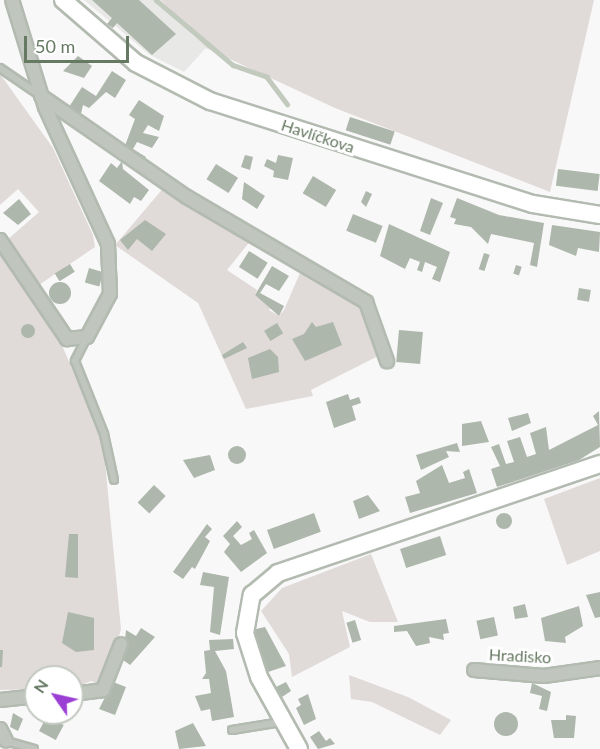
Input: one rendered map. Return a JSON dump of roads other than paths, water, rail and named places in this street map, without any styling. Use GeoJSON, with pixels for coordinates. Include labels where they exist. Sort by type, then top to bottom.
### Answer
{"type":"FeatureCollection","features":[{"type":"Feature","properties":{"kind":"main road","name":"Havlíčkova"},"geometry":{"type":"LineString","coordinates":[[63,0],[136,63],[210,101],[532,204],[600,215]]}},
{"type":"Feature","properties":{"kind":"main road"},"geometry":{"type":"LineString","coordinates":[[299,749],[259,677],[245,633],[252,595],[278,573],[600,464]]}},
{"type":"Feature","properties":{"kind":"street"},"geometry":{"type":"LineString","coordinates":[[0,240],[67,339],[87,337],[110,294],[108,244],[41,96],[12,0]]}},
{"type":"Feature","properties":{"kind":"street"},"geometry":{"type":"LineString","coordinates":[[41,96],[187,197],[366,302],[387,361]]}},
{"type":"Feature","properties":{"kind":"street"},"geometry":{"type":"LineString","coordinates":[[84,692],[103,690],[121,644]]}},
{"type":"Feature","properties":{"kind":"street","name":"Hradisko"},"geometry":{"type":"LineString","coordinates":[[474,670],[544,676],[600,668]]}},
{"type":"Feature","properties":{"kind":"street"},"geometry":{"type":"LineString","coordinates":[[0,700],[24,697]]}},
{"type":"Feature","properties":{"kind":"street"},"geometry":{"type":"LineString","coordinates":[[0,729],[3,741]]}},
{"type":"Feature","properties":{"kind":"lane"},"geometry":{"type":"LineString","coordinates":[[0,68],[41,96]]}},
{"type":"Feature","properties":{"kind":"lane"},"geometry":{"type":"LineString","coordinates":[[87,337],[75,362],[104,434],[114,480]]}},
{"type":"Feature","properties":{"kind":"lane"},"geometry":{"type":"LineString","coordinates":[[232,730],[284,722]]}},
{"type":"Feature","properties":{"kind":"lane"},"geometry":{"type":"LineString","coordinates":[[3,741],[34,749]]}},
{"type":"Feature","properties":{"kind":"waterway"},"geometry":{"type":"LineString","coordinates":[[156,0],[233,65],[267,77],[287,104]]}}]}
